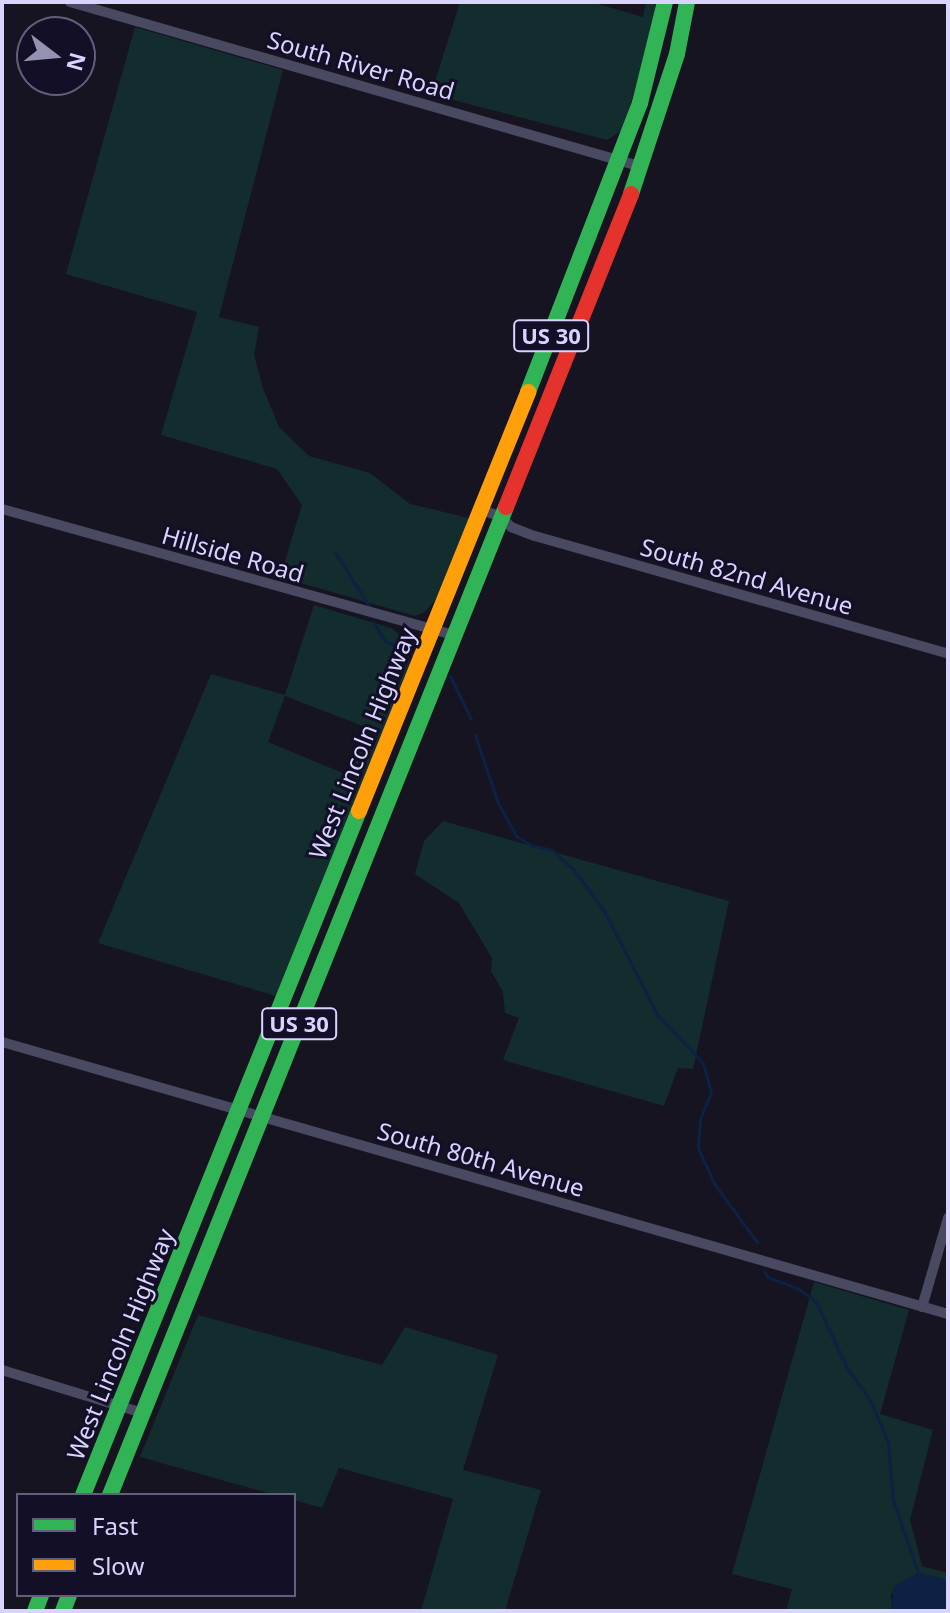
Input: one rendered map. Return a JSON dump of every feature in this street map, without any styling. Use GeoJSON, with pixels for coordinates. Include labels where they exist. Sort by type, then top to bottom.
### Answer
{"type":"FeatureCollection","features":[{"type":"Feature","properties":{"kind":"main road","name":"West Lincoln Highway"},"geometry":{"type":"LineString","coordinates":[[84,1493],[433,632],[619,160],[640,103],[665,2]]}},
{"type":"Feature","properties":{"kind":"main road","name":"West Lincoln Highway"},"geometry":{"type":"LineString","coordinates":[[111,1493],[642,167],[677,54],[687,2]]}},
{"type":"Feature","properties":{"kind":"street","name":"South River Road"},"geometry":{"type":"LineString","coordinates":[[70,2],[642,167]]}},
{"type":"Feature","properties":{"kind":"street","name":"Hillside Road"},"geometry":{"type":"LineString","coordinates":[[2,509],[433,632],[454,635]]}},
{"type":"Feature","properties":{"kind":"street","name":"South 82nd Avenue"},"geometry":{"type":"LineString","coordinates":[[481,510],[500,516],[511,527],[535,536],[948,654]]}},
{"type":"Feature","properties":{"kind":"street","name":"South 80th Avenue"},"geometry":{"type":"LineString","coordinates":[[2,1042],[948,1314]]}},
{"type":"Feature","properties":{"kind":"street"},"geometry":{"type":"LineString","coordinates":[[922,1307],[948,1218]]}},
{"type":"Feature","properties":{"kind":"street"},"geometry":{"type":"LineString","coordinates":[[2,1370],[143,1413]]}},
{"type":"Feature","properties":{"kind":"green space"},"geometry":{"type":"Polygon","coordinates":[[[460,2],[591,2],[643,17],[646,2],[656,2],[651,38],[623,130],[607,140],[431,94],[460,2]]]}},
{"type":"Feature","properties":{"kind":"green space"},"geometry":{"type":"Polygon","coordinates":[[[135,27],[283,70],[219,317],[259,327],[254,355],[263,388],[279,427],[309,456],[370,473],[410,504],[469,518],[437,598],[425,612],[415,616],[280,577],[302,505],[277,469],[161,435],[197,312],[66,274],[135,27]]]}},
{"type":"Feature","properties":{"kind":"green space"},"geometry":{"type":"Polygon","coordinates":[[[314,605],[391,628],[405,639],[410,666],[276,996],[98,943],[211,674],[285,695],[314,605]],[[285,696],[268,742],[350,776],[368,728],[285,696]]]}},
{"type":"Feature","properties":{"kind":"green space"},"geometry":{"type":"Polygon","coordinates":[[[443,821],[729,901],[693,1069],[678,1068],[664,1106],[503,1060],[519,1018],[505,1013],[503,992],[491,971],[492,958],[459,903],[415,874],[424,841],[443,821]]]}},
{"type":"Feature","properties":{"kind":"green space"},"geometry":{"type":"Polygon","coordinates":[[[814,1282],[909,1310],[880,1414],[933,1430],[910,1520],[922,1566],[948,1573],[948,1580],[918,1573],[891,1594],[892,1611],[786,1611],[792,1589],[732,1574],[814,1282]]]}},
{"type":"Feature","properties":{"kind":"green space"},"geometry":{"type":"Polygon","coordinates":[[[198,1315],[382,1365],[405,1327],[498,1355],[463,1470],[541,1490],[505,1611],[421,1611],[453,1499],[339,1468],[322,1508],[296,1501],[296,1493],[268,1493],[140,1457],[198,1315]]]}},
{"type":"Feature","properties":{"kind":"water"},"geometry":{"type":"Polygon","coordinates":[[[918,1573],[948,1580],[948,1611],[892,1611],[893,1587],[918,1573]]]}},
{"type":"Feature","properties":{"kind":"waterway"},"geometry":{"type":"LineString","coordinates":[[335,552],[370,608]]}},
{"type":"Feature","properties":{"kind":"waterway"},"geometry":{"type":"LineString","coordinates":[[373,622],[385,641],[413,654]]}},
{"type":"Feature","properties":{"kind":"waterway"},"geometry":{"type":"LineString","coordinates":[[450,676],[471,719]]}},
{"type":"Feature","properties":{"kind":"waterway"},"geometry":{"type":"LineString","coordinates":[[475,735],[498,803],[516,836],[531,845],[552,850],[574,870],[603,909],[657,1014],[703,1063],[711,1093],[700,1119],[698,1148],[715,1185],[757,1242]]}},
{"type":"Feature","properties":{"kind":"waterway"},"geometry":{"type":"LineString","coordinates":[[764,1271],[768,1277],[799,1289],[816,1302],[847,1368],[870,1400],[888,1442],[893,1499],[918,1573]]}},
{"type":"Feature","properties":{"kind":"traffic: fast"},"geometry":{"type":"LineString","coordinates":[[528,392],[640,103],[665,2]]}},
{"type":"Feature","properties":{"kind":"traffic: fast"},"geometry":{"type":"LineString","coordinates":[[631,194],[677,54],[687,2]]}},
{"type":"Feature","properties":{"kind":"traffic: fast"},"geometry":{"type":"LineString","coordinates":[[111,1493],[506,507]]}},
{"type":"Feature","properties":{"kind":"traffic: fast"},"geometry":{"type":"LineString","coordinates":[[84,1493],[359,811]]}},
{"type":"Feature","properties":{"kind":"traffic: fast"},"geometry":{"type":"LineString","coordinates":[[35,1611],[40,1597]]}},
{"type":"Feature","properties":{"kind":"traffic: fast"},"geometry":{"type":"LineString","coordinates":[[63,1611],[68,1597]]}},
{"type":"Feature","properties":{"kind":"traffic: slow"},"geometry":{"type":"LineString","coordinates":[[359,811],[528,392]]}},
{"type":"Feature","properties":{"kind":"traffic: jam"},"geometry":{"type":"LineString","coordinates":[[506,507],[631,194]]}}]}
